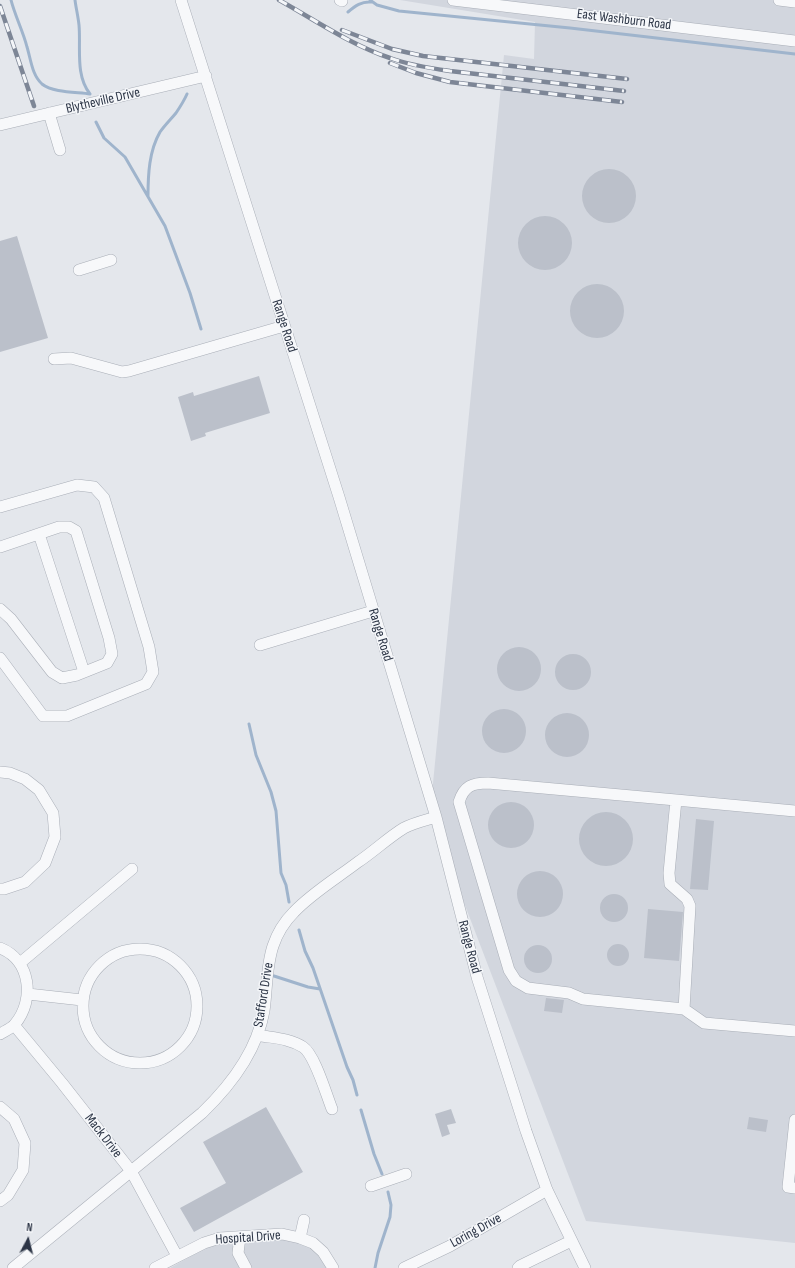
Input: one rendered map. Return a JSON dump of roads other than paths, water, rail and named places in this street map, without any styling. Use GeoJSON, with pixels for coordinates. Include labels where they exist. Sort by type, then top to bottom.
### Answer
{"type":"FeatureCollection","features":[{"type":"Feature","properties":{"kind":"street","name":"Range Road"},"geometry":{"type":"LineString","coordinates":[[181,0],[339,497],[436,817],[477,978],[526,1131],[547,1190],[585,1268]]}},
{"type":"Feature","properties":{"kind":"street","name":"East Washburn Road"},"geometry":{"type":"LineString","coordinates":[[453,0],[795,41]]}},
{"type":"Feature","properties":{"kind":"street"},"geometry":{"type":"LineString","coordinates":[[779,0],[795,2]]}},
{"type":"Feature","properties":{"kind":"street","name":"Blytheville Drive"},"geometry":{"type":"LineString","coordinates":[[0,125],[206,76]]}},
{"type":"Feature","properties":{"kind":"street"},"geometry":{"type":"LineString","coordinates":[[49,113],[60,150]]}},
{"type":"Feature","properties":{"kind":"street"},"geometry":{"type":"LineString","coordinates":[[79,270],[112,260]]}},
{"type":"Feature","properties":{"kind":"street"},"geometry":{"type":"LineString","coordinates":[[54,358],[70,358],[122,372],[284,326]]}},
{"type":"Feature","properties":{"kind":"street"},"geometry":{"type":"LineString","coordinates":[[0,507],[77,485],[94,487],[104,498],[144,632],[152,672],[146,684],[67,716],[43,716],[0,658]]}},
{"type":"Feature","properties":{"kind":"street"},"geometry":{"type":"LineString","coordinates":[[0,547],[59,527],[69,527],[76,531],[109,638],[112,654],[107,663],[84,672],[62,678],[52,672],[10,619],[0,609]]}},
{"type":"Feature","properties":{"kind":"street"},"geometry":{"type":"LineString","coordinates":[[39,534],[84,672]]}},
{"type":"Feature","properties":{"kind":"street"},"geometry":{"type":"LineString","coordinates":[[260,645],[373,611]]}},
{"type":"Feature","properties":{"kind":"street"},"geometry":{"type":"LineString","coordinates":[[0,772],[10,773],[26,779],[39,790],[53,813],[55,837],[46,863],[25,882],[0,889]]}},
{"type":"Feature","properties":{"kind":"street"},"geometry":{"type":"LineString","coordinates":[[795,810],[488,783],[477,783],[469,786],[462,793],[459,802],[509,970],[516,981],[528,988],[569,993],[583,1000],[684,1009],[704,1023],[795,1031]]}},
{"type":"Feature","properties":{"kind":"street"},"geometry":{"type":"LineString","coordinates":[[676,800],[669,873],[670,884],[687,899],[690,906],[684,1009]]}},
{"type":"Feature","properties":{"kind":"street","name":"Stafford Drive"},"geometry":{"type":"LineString","coordinates":[[13,1268],[202,1113],[217,1099],[232,1080],[240,1069],[257,1036],[263,1013],[268,963],[273,945],[281,928],[293,913],[310,898],[405,828],[436,817]]}},
{"type":"Feature","properties":{"kind":"street"},"geometry":{"type":"LineString","coordinates":[[20,964],[132,869]]}},
{"type":"Feature","properties":{"kind":"street"},"geometry":{"type":"LineString","coordinates":[[0,948],[8,951],[20,964],[26,977],[28,994],[24,1011],[14,1025],[0,1034]]}},
{"type":"Feature","properties":{"kind":"street"},"geometry":{"type":"LineString","coordinates":[[137,948],[160,952],[175,960],[187,973],[196,992],[197,1016],[190,1035],[179,1048],[161,1060],[143,1064],[123,1061],[105,1052],[90,1035],[83,1019],[82,1000],[87,982],[99,964],[117,953],[137,948]]}},
{"type":"Feature","properties":{"kind":"street"},"geometry":{"type":"LineString","coordinates":[[28,994],[82,1000]]}},
{"type":"Feature","properties":{"kind":"street","name":"Mack Drive"},"geometry":{"type":"LineString","coordinates":[[14,1025],[131,1171],[177,1256]]}},
{"type":"Feature","properties":{"kind":"street"},"geometry":{"type":"LineString","coordinates":[[257,1036],[288,1040],[303,1047],[312,1057],[332,1109]]}},
{"type":"Feature","properties":{"kind":"street"},"geometry":{"type":"LineString","coordinates":[[0,1107],[14,1119],[24,1143],[23,1170],[8,1195],[0,1201]]}},
{"type":"Feature","properties":{"kind":"street"},"geometry":{"type":"LineString","coordinates":[[795,1120],[788,1187],[795,1188]]}},
{"type":"Feature","properties":{"kind":"street"},"geometry":{"type":"LineString","coordinates":[[371,1186],[406,1174]]}},
{"type":"Feature","properties":{"kind":"street","name":"Loring Drive"},"geometry":{"type":"LineString","coordinates":[[404,1268],[450,1246],[547,1190]]}},
{"type":"Feature","properties":{"kind":"street"},"geometry":{"type":"LineString","coordinates":[[300,1238],[304,1220]]}},
{"type":"Feature","properties":{"kind":"street","name":"Hospital Drive"},"geometry":{"type":"LineString","coordinates":[[155,1268],[204,1242],[220,1238],[282,1234],[313,1243],[323,1252],[334,1268]]}},
{"type":"Feature","properties":{"kind":"street"},"geometry":{"type":"LineString","coordinates":[[240,1237],[238,1253],[246,1268]]}},
{"type":"Feature","properties":{"kind":"street"},"geometry":{"type":"LineString","coordinates":[[518,1268],[571,1241]]}},
{"type":"Feature","properties":{"kind":"waterway"},"geometry":{"type":"LineString","coordinates":[[11,0],[32,67],[42,84],[52,89],[65,92],[90,94]]}},
{"type":"Feature","properties":{"kind":"waterway"},"geometry":{"type":"LineString","coordinates":[[75,0],[79,25],[80,70],[85,87],[90,94]]}},
{"type":"Feature","properties":{"kind":"waterway"},"geometry":{"type":"LineString","coordinates":[[370,0],[377,5],[399,11],[570,28],[795,54]]}},
{"type":"Feature","properties":{"kind":"waterway"},"geometry":{"type":"LineString","coordinates":[[348,12],[359,4],[371,2]]}},
{"type":"Feature","properties":{"kind":"waterway"},"geometry":{"type":"LineString","coordinates":[[148,196],[151,155],[156,139],[162,129],[176,113],[187,94]]}},
{"type":"Feature","properties":{"kind":"waterway"},"geometry":{"type":"LineString","coordinates":[[96,122],[104,138],[125,157],[165,226],[190,293],[201,329]]}},
{"type":"Feature","properties":{"kind":"waterway"},"geometry":{"type":"LineString","coordinates":[[249,724],[256,755],[271,792],[276,811],[281,873],[286,885],[289,902]]}},
{"type":"Feature","properties":{"kind":"waterway"},"geometry":{"type":"LineString","coordinates":[[299,930],[305,951],[313,968],[357,1095]]}},
{"type":"Feature","properties":{"kind":"waterway"},"geometry":{"type":"LineString","coordinates":[[274,976],[308,987],[320,989]]}},
{"type":"Feature","properties":{"kind":"waterway"},"geometry":{"type":"LineString","coordinates":[[361,1110],[374,1154],[382,1174]]}},
{"type":"Feature","properties":{"kind":"waterway"},"geometry":{"type":"LineString","coordinates":[[375,1268],[378,1253],[390,1217],[391,1205],[388,1192]]}},
{"type":"Feature","properties":{"kind":"railway"},"geometry":{"type":"LineString","coordinates":[[279,0],[333,32],[376,53],[404,63],[450,71],[624,91]]}},
{"type":"Feature","properties":{"kind":"railway"},"geometry":{"type":"LineString","coordinates":[[0,6],[34,106]]}},
{"type":"Feature","properties":{"kind":"railway"},"geometry":{"type":"LineString","coordinates":[[342,30],[392,49],[423,56],[627,79]]}},
{"type":"Feature","properties":{"kind":"railway"},"geometry":{"type":"LineString","coordinates":[[390,63],[416,73],[450,82],[622,102]]}}]}
